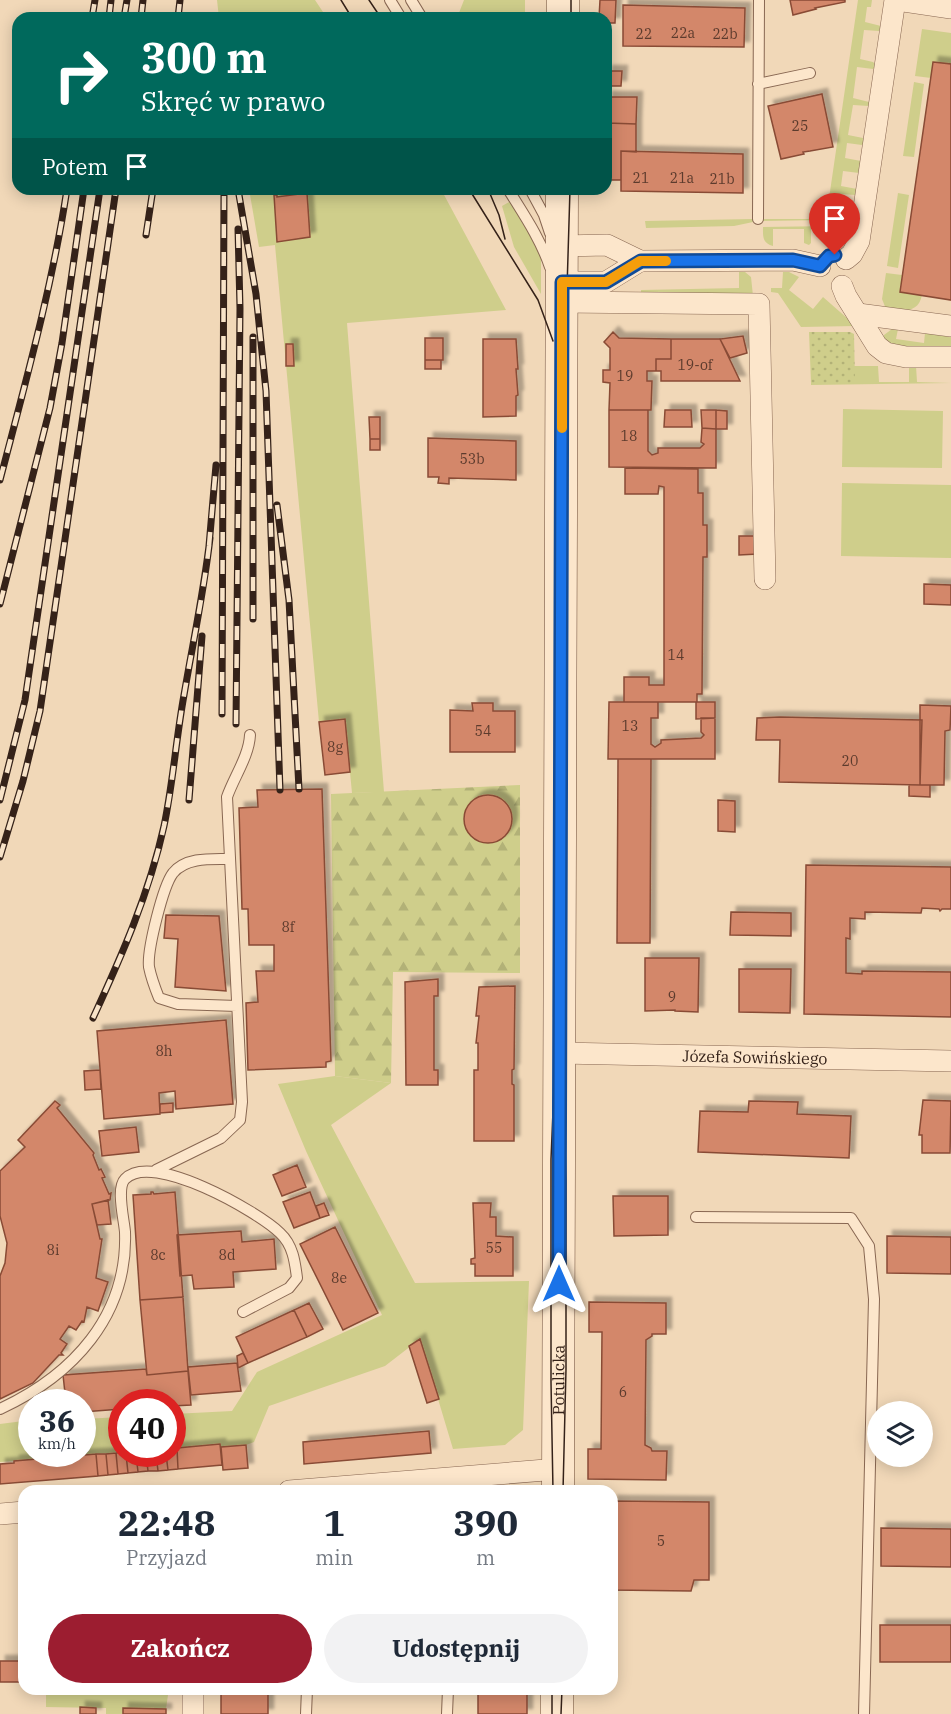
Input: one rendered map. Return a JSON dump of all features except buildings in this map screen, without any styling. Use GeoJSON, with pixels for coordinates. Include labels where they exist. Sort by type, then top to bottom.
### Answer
{"type":"FeatureCollection","features":[{"type":"Feature","properties":{"kind":"street"},"geometry":{"type":"LineString","coordinates":[[846,259],[852,254],[859,241],[896,0],[951,9]]}},
{"type":"Feature","properties":{"kind":"street","name":"Potulicka"},"geometry":{"type":"LineString","coordinates":[[558,1480],[562,195]]}},
{"type":"Feature","properties":{"kind":"street"},"geometry":{"type":"LineString","coordinates":[[562,246],[607,245],[640,261],[793,260],[820,266]]}},
{"type":"Feature","properties":{"kind":"street"},"geometry":{"type":"LineString","coordinates":[[829,256],[841,256],[846,259],[850,264],[851,277],[842,286],[836,288],[825,283],[819,272],[820,266],[829,256]]}},
{"type":"Feature","properties":{"kind":"street"},"geometry":{"type":"LineString","coordinates":[[561,306],[640,261]]}},
{"type":"Feature","properties":{"kind":"street"},"geometry":{"type":"LineString","coordinates":[[842,286],[877,346],[886,353],[906,357],[951,357]]}},
{"type":"Feature","properties":{"kind":"street"},"geometry":{"type":"LineString","coordinates":[[561,306],[759,304],[765,579]]}},
{"type":"Feature","properties":{"kind":"street"},"geometry":{"type":"LineString","coordinates":[[858,314],[951,326]]}},
{"type":"Feature","properties":{"kind":"street","name":"Józefa Sowińskiego"},"geometry":{"type":"LineString","coordinates":[[560,1053],[951,1061]]}},
{"type":"Feature","properties":{"kind":"street"},"geometry":{"type":"LineString","coordinates":[[436,1485],[558,1480]]}},
{"type":"Feature","properties":{"kind":"street"},"geometry":{"type":"LineString","coordinates":[[0,1514],[18,1512]]}},
{"type":"Feature","properties":{"kind":"street"},"geometry":{"type":"LineString","coordinates":[[193,1695],[193,1714]]}},
{"type":"Feature","properties":{"kind":"street"},"geometry":{"type":"LineString","coordinates":[[557,1695],[557,1714]]}},
{"type":"Feature","properties":{"kind":"lane"},"geometry":{"type":"LineString","coordinates":[[758,219],[759,0]]}},
{"type":"Feature","properties":{"kind":"lane"},"geometry":{"type":"LineString","coordinates":[[758,84],[810,73]]}},
{"type":"Feature","properties":{"kind":"lane"},"geometry":{"type":"LineString","coordinates":[[512,195],[543,246],[561,306]]}},
{"type":"Feature","properties":{"kind":"lane"},"geometry":{"type":"LineString","coordinates":[[533,195],[544,215],[553,246],[561,306]]}},
{"type":"Feature","properties":{"kind":"lane"},"geometry":{"type":"LineString","coordinates":[[0,1409],[52,1378],[86,1346],[102,1327],[114,1304],[122,1276],[125,1235],[124,1210],[120,1195],[122,1183],[126,1177],[134,1173],[156,1170],[221,1138],[240,1120],[242,1102],[226,797],[249,748],[250,735]]}},
{"type":"Feature","properties":{"kind":"lane"},"geometry":{"type":"LineString","coordinates":[[230,859],[190,862],[173,872],[163,894],[149,965],[159,998],[178,1004],[237,1006]]}},
{"type":"Feature","properties":{"kind":"lane"},"geometry":{"type":"LineString","coordinates":[[156,1170],[183,1178],[256,1216],[279,1232],[290,1247],[295,1259],[297,1278],[289,1288],[243,1312]]}},
{"type":"Feature","properties":{"kind":"lane"},"geometry":{"type":"LineString","coordinates":[[696,1217],[851,1218],[869,1246],[874,1299],[864,1714]]}},
{"type":"Feature","properties":{"kind":"lane"},"geometry":{"type":"LineString","coordinates":[[306,1714],[307,1695]]}},
{"type":"Feature","properties":{"kind":"lane"},"geometry":{"type":"LineString","coordinates":[[447,1714],[448,1695]]}},
{"type":"Feature","properties":{"kind":"green space"},"geometry":{"type":"Polygon","coordinates":[[[217,0],[315,0],[323,12],[218,12],[217,0]]]}},
{"type":"Feature","properties":{"kind":"green space"},"geometry":{"type":"Polygon","coordinates":[[[464,0],[525,0],[525,12],[459,12],[464,0]]]}},
{"type":"Feature","properties":{"kind":"green space"},"geometry":{"type":"Polygon","coordinates":[[[858,0],[872,0],[871,7],[867,7],[865,22],[881,26],[879,31],[864,30],[860,59],[876,65],[873,69],[857,67],[853,98],[869,102],[869,106],[853,105],[848,135],[863,138],[864,143],[862,145],[847,143],[845,158],[861,161],[859,173],[843,171],[841,186],[857,189],[856,195],[840,194],[836,216],[852,219],[852,223],[825,220],[763,221],[763,219],[826,219],[858,0]]]}},
{"type":"Feature","properties":{"kind":"green space"},"geometry":{"type":"Polygon","coordinates":[[[922,29],[951,33],[951,64],[933,62],[931,78],[915,76],[922,29]]]}},
{"type":"Feature","properties":{"kind":"green space"},"geometry":{"type":"Polygon","coordinates":[[[914,82],[924,84],[914,157],[903,156],[914,82]]]}},
{"type":"Feature","properties":{"kind":"green space"},"geometry":{"type":"Polygon","coordinates":[[[898,193],[909,195],[898,268],[887,266],[898,193]]]}},
{"type":"Feature","properties":{"kind":"green space"},"geometry":{"type":"Polygon","coordinates":[[[250,195],[444,195],[506,310],[347,323],[384,792],[352,793],[345,720],[319,722],[275,245],[259,247],[250,195]]]}},
{"type":"Feature","properties":{"kind":"green space"},"geometry":{"type":"Polygon","coordinates":[[[511,201],[541,258],[541,294],[514,247],[502,206],[511,201]]]}},
{"type":"Feature","properties":{"kind":"green space"},"geometry":{"type":"Polygon","coordinates":[[[753,219],[753,222],[734,226],[646,228],[645,221],[753,219]]]}},
{"type":"Feature","properties":{"kind":"green space"},"geometry":{"type":"Polygon","coordinates":[[[834,226],[835,229],[811,229],[809,245],[804,243],[804,229],[773,229],[773,246],[765,241],[763,236],[763,227],[834,226]]]}},
{"type":"Feature","properties":{"kind":"green space"},"geometry":{"type":"Polygon","coordinates":[[[739,272],[745,272],[751,277],[753,296],[641,295],[641,290],[739,288],[739,272]]]}},
{"type":"Feature","properties":{"kind":"green space"},"geometry":{"type":"Polygon","coordinates":[[[783,272],[799,277],[789,290],[813,309],[823,297],[856,326],[801,327],[778,293],[771,292],[771,288],[782,288],[783,272]]]}},
{"type":"Feature","properties":{"kind":"green space"},"geometry":{"type":"Polygon","coordinates":[[[886,273],[902,275],[900,292],[922,295],[917,306],[908,310],[886,309],[882,299],[886,273]]]}},
{"type":"Feature","properties":{"kind":"green space"},"geometry":{"type":"Polygon","coordinates":[[[892,329],[898,329],[896,339],[924,343],[925,333],[951,337],[951,346],[890,346],[884,339],[884,335],[892,329]]]}},
{"type":"Feature","properties":{"kind":"green space"},"geometry":{"type":"Polygon","coordinates":[[[809,332],[850,332],[854,334],[855,383],[811,383],[809,332]]]}},
{"type":"Feature","properties":{"kind":"green space"},"geometry":{"type":"Polygon","coordinates":[[[854,366],[878,366],[879,382],[909,382],[909,366],[916,366],[917,382],[951,383],[811,385],[811,383],[854,383],[854,366]]]}},
{"type":"Feature","properties":{"kind":"green space"},"geometry":{"type":"Polygon","coordinates":[[[843,409],[943,411],[942,468],[842,467],[843,409]]]}},
{"type":"Feature","properties":{"kind":"green space"},"geometry":{"type":"Polygon","coordinates":[[[842,483],[951,485],[951,558],[841,556],[842,483]]]}},
{"type":"Feature","properties":{"kind":"green space"},"geometry":{"type":"Polygon","coordinates":[[[520,785],[520,973],[393,972],[391,1083],[335,1076],[331,794],[520,785]]]}},
{"type":"Feature","properties":{"kind":"green space"},"geometry":{"type":"Polygon","coordinates":[[[335,1076],[391,1083],[331,1125],[415,1283],[529,1281],[523,1430],[505,1445],[453,1449],[420,1339],[385,1366],[269,1406],[254,1442],[221,1447],[220,1444],[186,1447],[186,1413],[232,1411],[257,1372],[382,1315],[306,1151],[278,1084],[335,1076]]]}},
{"type":"Feature","properties":{"kind":"green space"},"geometry":{"type":"Polygon","coordinates":[[[96,1418],[108,1418],[108,1453],[96,1454],[96,1418]]]}},
{"type":"Feature","properties":{"kind":"green space"},"geometry":{"type":"Polygon","coordinates":[[[18,1422],[18,1461],[0,1462],[0,1424],[18,1422]]]}},
{"type":"Feature","properties":{"kind":"green space"},"geometry":{"type":"Polygon","coordinates":[[[46,1695],[168,1695],[166,1709],[124,1708],[123,1714],[106,1714],[106,1708],[46,1707],[46,1695]]]}},
{"type":"Feature","properties":{"kind":"tram line"},"geometry":{"type":"LineString","coordinates":[[341,0],[348,12]]}},
{"type":"Feature","properties":{"kind":"tram line"},"geometry":{"type":"LineString","coordinates":[[369,0],[377,12]]}},
{"type":"Feature","properties":{"kind":"tram line"},"geometry":{"type":"LineString","coordinates":[[571,0],[571,12]]}},
{"type":"Feature","properties":{"kind":"tram line"},"geometry":{"type":"LineString","coordinates":[[473,195],[538,300],[553,341]]}},
{"type":"Feature","properties":{"kind":"tram line"},"geometry":{"type":"LineString","coordinates":[[491,195],[505,239]]}},
{"type":"Feature","properties":{"kind":"tram line"},"geometry":{"type":"LineString","coordinates":[[563,1485],[566,1369],[564,1110],[567,289],[570,195]]}},
{"type":"Feature","properties":{"kind":"tram line"},"geometry":{"type":"LineString","coordinates":[[553,1485],[551,1159],[555,1064],[557,311]]}},
{"type":"Feature","properties":{"kind":"tram line"},"geometry":{"type":"LineString","coordinates":[[552,1695],[552,1714]]}},
{"type":"Feature","properties":{"kind":"tram line"},"geometry":{"type":"LineString","coordinates":[[561,1714],[562,1695]]}},
{"type":"Feature","properties":{"kind":"railway"},"geometry":{"type":"LineString","coordinates":[[93,12],[95,0]]}},
{"type":"Feature","properties":{"kind":"railway"},"geometry":{"type":"LineString","coordinates":[[110,12],[111,0]]}},
{"type":"Feature","properties":{"kind":"railway"},"geometry":{"type":"LineString","coordinates":[[125,12],[127,0]]}},
{"type":"Feature","properties":{"kind":"railway"},"geometry":{"type":"LineString","coordinates":[[142,12],[143,0]]}},
{"type":"Feature","properties":{"kind":"railway"},"geometry":{"type":"LineString","coordinates":[[179,12],[180,0]]}},
{"type":"Feature","properties":{"kind":"railway"},"geometry":{"type":"LineString","coordinates":[[0,480],[46,299],[66,195]]}},
{"type":"Feature","properties":{"kind":"railway"},"geometry":{"type":"LineString","coordinates":[[0,604],[50,408],[62,343],[83,195]]}},
{"type":"Feature","properties":{"kind":"railway"},"geometry":{"type":"LineString","coordinates":[[0,800],[25,700],[99,195]]}},
{"type":"Feature","properties":{"kind":"railway"},"geometry":{"type":"LineString","coordinates":[[0,857],[23,781],[40,711],[115,195]]}},
{"type":"Feature","properties":{"kind":"railway"},"geometry":{"type":"LineString","coordinates":[[146,235],[152,195]]}},
{"type":"Feature","properties":{"kind":"railway"},"geometry":{"type":"LineString","coordinates":[[222,714],[224,195]]}},
{"type":"Feature","properties":{"kind":"railway"},"geometry":{"type":"LineString","coordinates":[[239,195],[256,294],[266,391],[280,790]]}},
{"type":"Feature","properties":{"kind":"railway"},"geometry":{"type":"LineString","coordinates":[[236,724],[240,308],[238,229]]}},
{"type":"Feature","properties":{"kind":"railway"},"geometry":{"type":"LineString","coordinates":[[253,337],[253,619]]}},
{"type":"Feature","properties":{"kind":"railway"},"geometry":{"type":"LineString","coordinates":[[209,546],[216,465]]}},
{"type":"Feature","properties":{"kind":"railway"},"geometry":{"type":"LineString","coordinates":[[277,505],[289,600],[299,789]]}},
{"type":"Feature","properties":{"kind":"railway"},"geometry":{"type":"LineString","coordinates":[[93,1018],[143,900],[158,851],[170,794],[181,711],[202,597],[210,538]]}},
{"type":"Feature","properties":{"kind":"railway"},"geometry":{"type":"LineString","coordinates":[[189,800],[202,636]]}},
{"type":"Feature","properties":{"kind":"slow traffic"},"geometry":{"type":"LineString","coordinates":[[562,428],[562,282],[606,282],[640,261],[666,261]]}},
{"type":"Feature","properties":{"kind":"route"},"geometry":{"type":"LineString","coordinates":[[559,1284],[562,282],[606,282],[641,261],[793,260],[820,266],[829,256],[835,255]]}}]}
